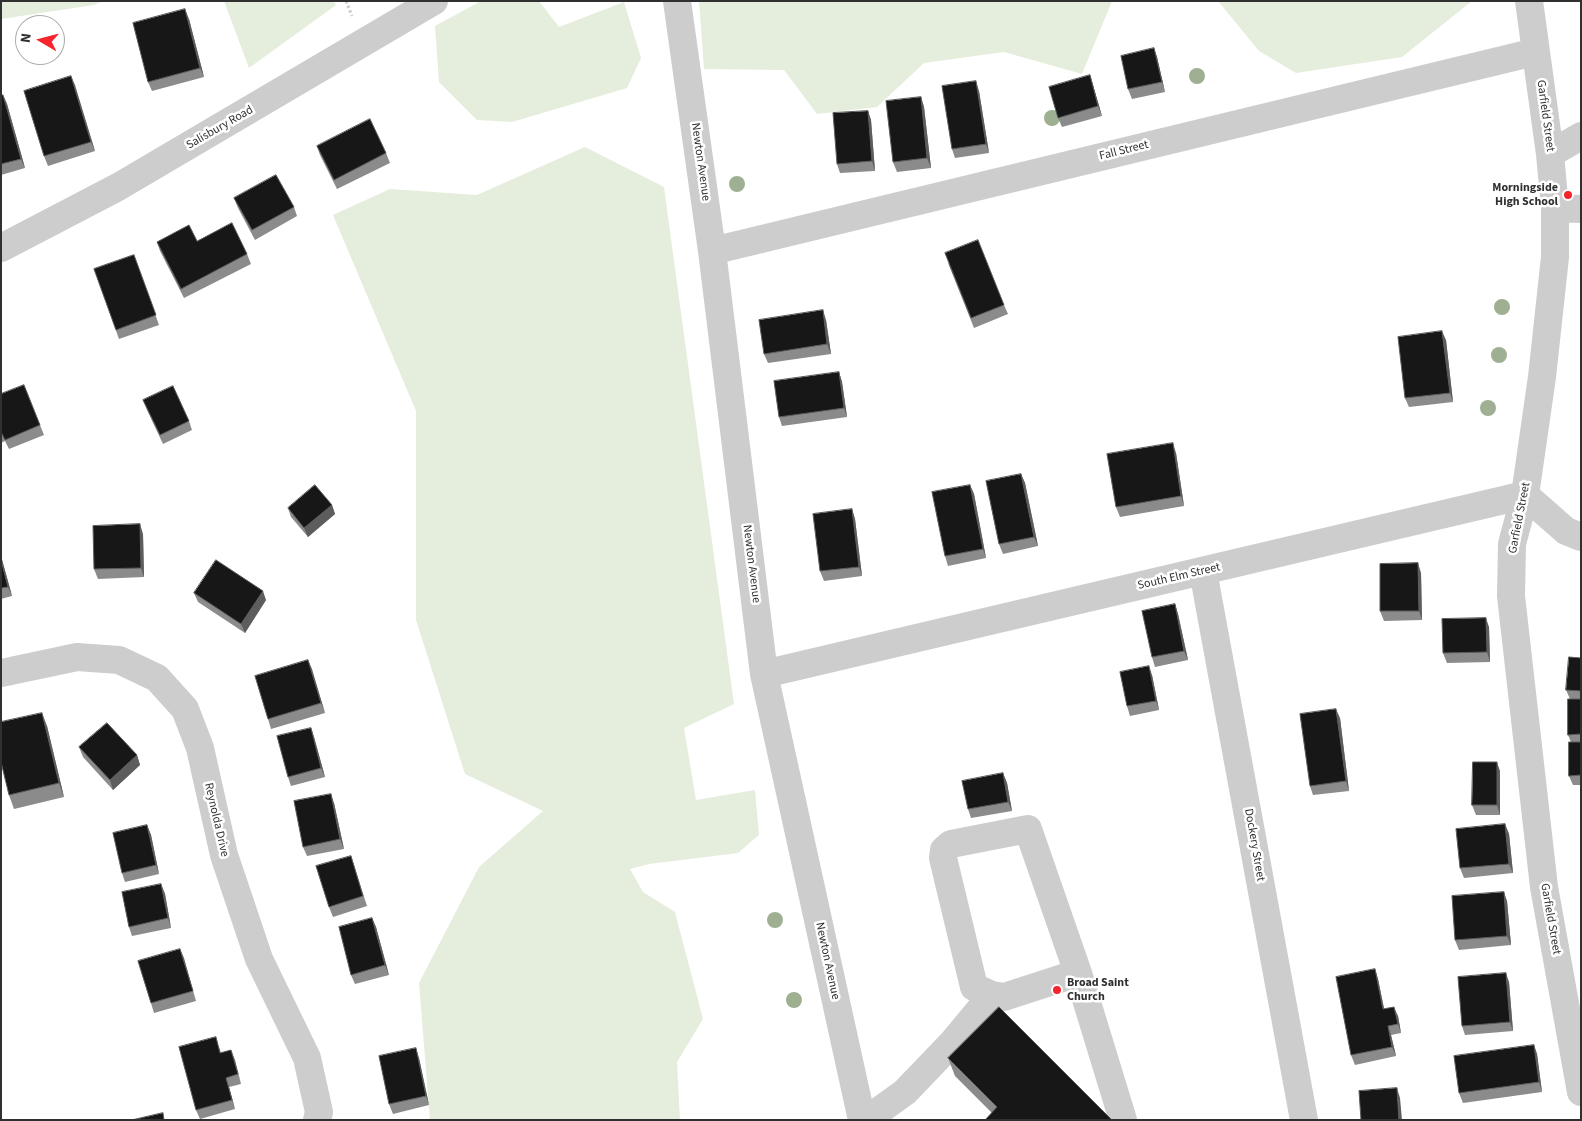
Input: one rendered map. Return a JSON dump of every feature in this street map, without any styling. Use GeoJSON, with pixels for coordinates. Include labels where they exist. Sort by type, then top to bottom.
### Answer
{"type":"FeatureCollection","features":[{"type":"Feature","properties":{"kind":"street","name":"Salisbury Road"},"geometry":{"type":"LineString","coordinates":[[1,248],[118,188],[434,1]]}},
{"type":"Feature","properties":{"kind":"street","name":"Newton Avenue"},"geometry":{"type":"LineString","coordinates":[[677,1],[712,251],[764,674],[862,1120]]}},
{"type":"Feature","properties":{"kind":"street","name":"Garfield Street"},"geometry":{"type":"LineString","coordinates":[[1529,1],[1550,154],[1568,209],[1555,257],[1542,377],[1525,495],[1512,544],[1511,596],[1544,887],[1581,1092]]}},
{"type":"Feature","properties":{"kind":"street","name":"Fall Street"},"geometry":{"type":"LineString","coordinates":[[712,251],[1535,52]]}},
{"type":"Feature","properties":{"kind":"street"},"geometry":{"type":"LineString","coordinates":[[1550,154],[1581,136]]}},
{"type":"Feature","properties":{"kind":"street"},"geometry":{"type":"LineString","coordinates":[[1525,495],[1566,531],[1581,537]]}},
{"type":"Feature","properties":{"kind":"street","name":"South Elm Street"},"geometry":{"type":"LineString","coordinates":[[764,674],[1525,495]]}},
{"type":"Feature","properties":{"kind":"street","name":"Dockery Street"},"geometry":{"type":"LineString","coordinates":[[1204,571],[1304,1120]]}},
{"type":"Feature","properties":{"kind":"street","name":"Reynolda Drive"},"geometry":{"type":"LineString","coordinates":[[1,673],[77,657],[119,660],[157,678],[185,709],[200,748],[224,855],[259,959],[307,1058],[319,1112],[317,1120]]}},
{"type":"Feature","properties":{"kind":"street"},"geometry":{"type":"LineString","coordinates":[[1078,973],[1004,997],[992,995],[974,987],[943,858],[944,850],[951,844],[1028,829],[1078,973],[1123,1120]]}},
{"type":"Feature","properties":{"kind":"street"},"geometry":{"type":"LineString","coordinates":[[866,1120],[905,1092],[953,1042],[992,995]]}},
{"type":"Feature","properties":{"kind":"green space"},"geometry":{"type":"Polygon","coordinates":[[[1,1],[103,1],[94,5],[28,15],[15,15],[15,17],[1,19],[1,1]]]}},
{"type":"Feature","properties":{"kind":"green space"},"geometry":{"type":"Polygon","coordinates":[[[224,1],[334,1],[336,5],[249,68],[224,1]]]}},
{"type":"Feature","properties":{"kind":"green space"},"geometry":{"type":"Polygon","coordinates":[[[481,1],[539,1],[559,27],[624,2],[641,58],[627,88],[512,122],[477,120],[439,82],[435,26],[481,1]]]}},
{"type":"Feature","properties":{"kind":"green space"},"geometry":{"type":"Polygon","coordinates":[[[699,1],[1112,1],[1082,74],[1004,52],[924,63],[877,107],[817,114],[784,70],[704,69],[699,1]]]}},
{"type":"Feature","properties":{"kind":"green space"},"geometry":{"type":"Polygon","coordinates":[[[1218,1],[1472,1],[1402,57],[1296,73],[1259,51],[1218,1]]]}},
{"type":"Feature","properties":{"kind":"green space"},"geometry":{"type":"Polygon","coordinates":[[[585,147],[664,187],[734,704],[684,728],[696,800],[755,790],[759,835],[738,853],[649,864],[630,869],[643,892],[675,912],[703,1019],[677,1062],[680,1120],[430,1120],[419,983],[479,867],[543,811],[465,774],[416,620],[416,411],[333,215],[390,189],[477,195],[585,147]]]}},
{"type":"Feature","properties":{"kind":"building"},"geometry":{"type":"Polygon","coordinates":[[[185,9],[200,68],[148,82],[133,23],[185,9]]]}},
{"type":"Feature","properties":{"kind":"building"},"geometry":{"type":"Polygon","coordinates":[[[1154,48],[1162,82],[1128,89],[1121,56],[1154,48]]]}},
{"type":"Feature","properties":{"kind":"building"},"geometry":{"type":"Polygon","coordinates":[[[1090,75],[1098,106],[1058,118],[1049,87],[1090,75]]]}},
{"type":"Feature","properties":{"kind":"building"},"geometry":{"type":"Polygon","coordinates":[[[71,76],[91,142],[44,156],[24,91],[71,76]]]}},
{"type":"Feature","properties":{"kind":"building"},"geometry":{"type":"Polygon","coordinates":[[[976,81],[986,144],[952,149],[942,86],[976,81]]]}},
{"type":"Feature","properties":{"kind":"building"},"geometry":{"type":"Polygon","coordinates":[[[1,95],[3,95],[21,159],[1,164],[1,95]]]}},
{"type":"Feature","properties":{"kind":"building"},"geometry":{"type":"Polygon","coordinates":[[[921,97],[927,158],[893,162],[886,101],[921,97]]]}},
{"type":"Feature","properties":{"kind":"building"},"geometry":{"type":"Polygon","coordinates":[[[868,111],[872,161],[837,164],[833,113],[868,111]]]}},
{"type":"Feature","properties":{"kind":"building"},"geometry":{"type":"Polygon","coordinates":[[[370,119],[386,153],[334,180],[317,146],[370,119]]]}},
{"type":"Feature","properties":{"kind":"building"},"geometry":{"type":"Polygon","coordinates":[[[276,175],[294,207],[252,230],[234,198],[276,175]]]}},
{"type":"Feature","properties":{"kind":"building"},"geometry":{"type":"Polygon","coordinates":[[[232,223],[247,254],[181,289],[157,242],[189,225],[197,241],[232,223]]]}},
{"type":"Feature","properties":{"kind":"building"},"geometry":{"type":"Polygon","coordinates":[[[978,240],[1004,305],[971,318],[945,253],[978,240]]]}},
{"type":"Feature","properties":{"kind":"building"},"geometry":{"type":"Polygon","coordinates":[[[134,255],[156,315],[116,330],[94,269],[134,255]]]}},
{"type":"Feature","properties":{"kind":"building"},"geometry":{"type":"Polygon","coordinates":[[[823,310],[827,344],[764,354],[759,320],[823,310]]]}},
{"type":"Feature","properties":{"kind":"building"},"geometry":{"type":"Polygon","coordinates":[[[1442,331],[1450,393],[1405,398],[1398,337],[1442,331]]]}},
{"type":"Feature","properties":{"kind":"building"},"geometry":{"type":"Polygon","coordinates":[[[839,372],[844,408],[779,417],[774,381],[839,372]]]}},
{"type":"Feature","properties":{"kind":"building"},"geometry":{"type":"Polygon","coordinates":[[[24,385],[40,425],[5,440],[1,432],[1,394],[24,385]]]}},
{"type":"Feature","properties":{"kind":"building"},"geometry":{"type":"Polygon","coordinates":[[[173,386],[189,421],[160,435],[143,400],[173,386]]]}},
{"type":"Feature","properties":{"kind":"building"},"geometry":{"type":"Polygon","coordinates":[[[1173,443],[1181,496],[1116,507],[1107,454],[1173,443]]]}},
{"type":"Feature","properties":{"kind":"building"},"geometry":{"type":"Polygon","coordinates":[[[1021,474],[1034,537],[999,544],[986,481],[1021,474]]]}},
{"type":"Feature","properties":{"kind":"building"},"geometry":{"type":"Polygon","coordinates":[[[315,485],[332,505],[304,528],[288,508],[315,485]]]}},
{"type":"Feature","properties":{"kind":"building"},"geometry":{"type":"Polygon","coordinates":[[[970,485],[983,549],[945,556],[932,492],[970,485]]]}},
{"type":"Feature","properties":{"kind":"building"},"geometry":{"type":"Polygon","coordinates":[[[852,509],[859,567],[820,571],[813,514],[852,509]]]}},
{"type":"Feature","properties":{"kind":"building"},"geometry":{"type":"Polygon","coordinates":[[[140,524],[141,568],[94,569],[93,526],[140,524]]]}},
{"type":"Feature","properties":{"kind":"building"},"geometry":{"type":"Polygon","coordinates":[[[1,560],[8,587],[1,588],[1,560]]]}},
{"type":"Feature","properties":{"kind":"building"},"geometry":{"type":"Polygon","coordinates":[[[216,560],[263,591],[241,624],[194,593],[216,560]]]}},
{"type":"Feature","properties":{"kind":"building"},"geometry":{"type":"Polygon","coordinates":[[[1418,563],[1419,611],[1380,611],[1380,564],[1418,563]]]}},
{"type":"Feature","properties":{"kind":"building"},"geometry":{"type":"Polygon","coordinates":[[[1175,604],[1184,651],[1152,657],[1142,611],[1175,604]]]}},
{"type":"Feature","properties":{"kind":"building"},"geometry":{"type":"Polygon","coordinates":[[[1486,618],[1487,652],[1443,653],[1442,619],[1486,618]]]}},
{"type":"Feature","properties":{"kind":"building"},"geometry":{"type":"Polygon","coordinates":[[[1569,657],[1581,658],[1581,691],[1566,690],[1569,657]]]}},
{"type":"Feature","properties":{"kind":"building"},"geometry":{"type":"Polygon","coordinates":[[[308,660],[321,703],[268,719],[255,676],[308,660]]]}},
{"type":"Feature","properties":{"kind":"building"},"geometry":{"type":"Polygon","coordinates":[[[1149,666],[1156,701],[1127,706],[1120,672],[1149,666]]]}},
{"type":"Feature","properties":{"kind":"building"},"geometry":{"type":"Polygon","coordinates":[[[1568,699],[1581,699],[1581,734],[1568,735],[1568,699]]]}},
{"type":"Feature","properties":{"kind":"building"},"geometry":{"type":"Polygon","coordinates":[[[1336,709],[1346,781],[1310,786],[1300,714],[1336,709]]]}},
{"type":"Feature","properties":{"kind":"building"},"geometry":{"type":"Polygon","coordinates":[[[42,713],[59,783],[9,795],[1,762],[1,722],[42,713]]]}},
{"type":"Feature","properties":{"kind":"building"},"geometry":{"type":"Polygon","coordinates":[[[107,723],[137,755],[110,780],[79,747],[107,723]]]}},
{"type":"Feature","properties":{"kind":"building"},"geometry":{"type":"Polygon","coordinates":[[[311,728],[321,768],[288,777],[277,736],[311,728]]]}},
{"type":"Feature","properties":{"kind":"building"},"geometry":{"type":"Polygon","coordinates":[[[1569,742],[1581,742],[1581,775],[1569,776],[1569,742]]]}},
{"type":"Feature","properties":{"kind":"building"},"geometry":{"type":"Polygon","coordinates":[[[1473,762],[1497,762],[1497,805],[1472,805],[1473,762]]]}},
{"type":"Feature","properties":{"kind":"building"},"geometry":{"type":"Polygon","coordinates":[[[1003,773],[1008,802],[968,809],[962,781],[1003,773]]]}},
{"type":"Feature","properties":{"kind":"building"},"geometry":{"type":"Polygon","coordinates":[[[331,794],[340,839],[303,847],[294,801],[331,794]]]}},
{"type":"Feature","properties":{"kind":"building"},"geometry":{"type":"Polygon","coordinates":[[[1505,824],[1509,864],[1460,868],[1456,829],[1505,824]]]}},
{"type":"Feature","properties":{"kind":"building"},"geometry":{"type":"Polygon","coordinates":[[[147,825],[156,865],[122,873],[113,833],[147,825]]]}},
{"type":"Feature","properties":{"kind":"building"},"geometry":{"type":"Polygon","coordinates":[[[351,856],[363,896],[329,907],[316,866],[351,856]]]}},
{"type":"Feature","properties":{"kind":"building"},"geometry":{"type":"Polygon","coordinates":[[[161,884],[168,918],[129,927],[122,892],[161,884]]]}},
{"type":"Feature","properties":{"kind":"building"},"geometry":{"type":"Polygon","coordinates":[[[1504,892],[1507,936],[1455,940],[1452,896],[1504,892]]]}},
{"type":"Feature","properties":{"kind":"building"},"geometry":{"type":"Polygon","coordinates":[[[372,918],[385,965],[351,975],[339,927],[372,918]]]}},
{"type":"Feature","properties":{"kind":"building"},"geometry":{"type":"Polygon","coordinates":[[[180,949],[193,991],[151,1003],[138,961],[180,949]]]}},
{"type":"Feature","properties":{"kind":"building"},"geometry":{"type":"Polygon","coordinates":[[[1375,969],[1383,1009],[1394,1007],[1398,1024],[1388,1026],[1392,1047],[1351,1055],[1336,977],[1375,969]]]}},
{"type":"Feature","properties":{"kind":"building"},"geometry":{"type":"Polygon","coordinates":[[[1506,973],[1510,1022],[1462,1026],[1458,977],[1506,973]]]}},
{"type":"Feature","properties":{"kind":"building"},"geometry":{"type":"Polygon","coordinates":[[[999,1007],[1112,1120],[985,1120],[997,1107],[948,1058],[999,1007]]]}},
{"type":"Feature","properties":{"kind":"building"},"geometry":{"type":"Polygon","coordinates":[[[216,1037],[220,1053],[231,1050],[238,1074],[226,1078],[232,1100],[196,1110],[179,1047],[216,1037]]]}},
{"type":"Feature","properties":{"kind":"building"},"geometry":{"type":"Polygon","coordinates":[[[1534,1045],[1539,1082],[1459,1093],[1454,1056],[1534,1045]]]}},
{"type":"Feature","properties":{"kind":"building"},"geometry":{"type":"Polygon","coordinates":[[[416,1048],[426,1096],[389,1104],[379,1056],[416,1048]]]}},
{"type":"Feature","properties":{"kind":"building"},"geometry":{"type":"Polygon","coordinates":[[[1397,1088],[1399,1120],[1361,1120],[1359,1091],[1397,1088]]]}},
{"type":"Feature","properties":{"kind":"building"},"geometry":{"type":"Polygon","coordinates":[[[163,1113],[164,1120],[132,1120],[163,1113]]]}},
{"type":"Feature","properties":{"kind":"place","name":"Morningside High School"},"geometry":{"type":"Point","coordinates":[1568,195]}},
{"type":"Feature","properties":{"kind":"place","name":"Broad Saint Church"},"geometry":{"type":"Point","coordinates":[1057,990]}}]}
